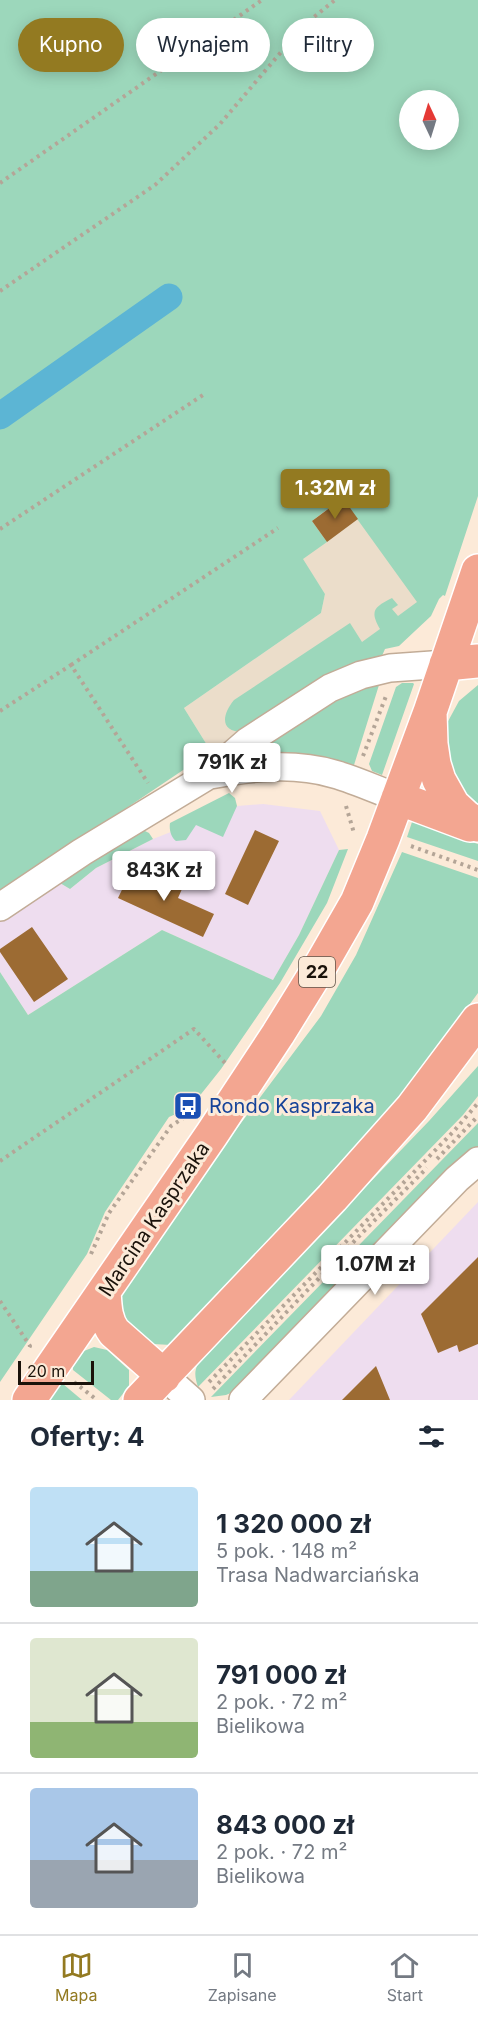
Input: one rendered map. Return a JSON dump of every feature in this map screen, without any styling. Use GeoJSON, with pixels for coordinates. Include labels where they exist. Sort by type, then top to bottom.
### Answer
{"type":"FeatureCollection","features":[{"type":"Feature","properties":{"kind":"main road","name":"22"},"geometry":{"type":"LineString","coordinates":[[478,571],[430,712],[431,744],[439,780],[453,805],[478,826]]}},
{"type":"Feature","properties":{"kind":"main road"},"geometry":{"type":"LineString","coordinates":[[446,664],[478,661]]}},
{"type":"Feature","properties":{"kind":"main road","name":"Marcina Kasprzaka"},"geometry":{"type":"LineString","coordinates":[[29,1400],[225,1114],[322,963],[357,902],[430,712]]}},
{"type":"Feature","properties":{"kind":"main road"},"geometry":{"type":"LineString","coordinates":[[398,798],[478,826]]}},
{"type":"Feature","properties":{"kind":"main road"},"geometry":{"type":"LineString","coordinates":[[140,1400],[339,1190],[412,1108],[478,1020]]}},
{"type":"Feature","properties":{"kind":"main road"},"geometry":{"type":"LineString","coordinates":[[104,1291],[105,1307],[114,1332],[164,1376]]}},
{"type":"Feature","properties":{"kind":"street"},"geometry":{"type":"LineString","coordinates":[[0,907],[82,852],[209,775],[248,741],[330,688],[361,675],[390,668],[446,664]]}},
{"type":"Feature","properties":{"kind":"street"},"geometry":{"type":"LineString","coordinates":[[209,775],[246,768],[287,767],[321,771],[398,798]]}},
{"type":"Feature","properties":{"kind":"street"},"geometry":{"type":"LineString","coordinates":[[243,1400],[457,1179],[478,1161]]}},
{"type":"Feature","properties":{"kind":"street"},"geometry":{"type":"LineString","coordinates":[[164,1376],[201,1393]]}},
{"type":"Feature","properties":{"kind":"path"},"geometry":{"type":"LineString","coordinates":[[0,183],[262,0]]}},
{"type":"Feature","properties":{"kind":"path"},"geometry":{"type":"LineString","coordinates":[[0,291],[155,185],[220,124],[304,25],[335,0]]}},
{"type":"Feature","properties":{"kind":"path"},"geometry":{"type":"LineString","coordinates":[[0,529],[203,395]]}},
{"type":"Feature","properties":{"kind":"path"},"geometry":{"type":"LineString","coordinates":[[0,711],[278,528]]}},
{"type":"Feature","properties":{"kind":"path"},"geometry":{"type":"LineString","coordinates":[[70,665],[154,792],[155,808]]}},
{"type":"Feature","properties":{"kind":"path"},"geometry":{"type":"LineString","coordinates":[[390,668],[391,682],[346,806],[354,833],[402,843],[478,870]]}},
{"type":"Feature","properties":{"kind":"path"},"geometry":{"type":"LineString","coordinates":[[0,1161],[194,1029],[229,1067]]}},
{"type":"Feature","properties":{"kind":"path"},"geometry":{"type":"LineString","coordinates":[[201,1393],[454,1131],[478,1103]]}},
{"type":"Feature","properties":{"kind":"path"},"geometry":{"type":"LineString","coordinates":[[201,1393],[478,1116]]}},
{"type":"Feature","properties":{"kind":"path"},"geometry":{"type":"LineString","coordinates":[[0,1301],[26,1339]]}},
{"type":"Feature","properties":{"kind":"shaded area"},"geometry":{"type":"Polygon","coordinates":[[[204,259],[428,605],[207,754],[207,745],[184,708],[321,613],[325,594],[135,305],[204,259]]]}},
{"type":"Feature","properties":{"kind":"shaded area"},"geometry":{"type":"Polygon","coordinates":[[[263,804],[320,811],[339,850],[299,935],[273,980],[162,930],[28,1015],[0,972],[0,921],[60,883],[70,889],[96,868],[153,839],[237,806],[263,804]]]}},
{"type":"Feature","properties":{"kind":"shaded area"},"geometry":{"type":"Polygon","coordinates":[[[478,1202],[478,1400],[289,1400],[478,1202]]]}},
{"type":"Feature","properties":{"kind":"green space"},"geometry":{"type":"Polygon","coordinates":[[[0,0],[478,0],[478,496],[445,596],[439,599],[431,616],[399,646],[385,649],[381,658],[353,663],[245,732],[237,732],[227,727],[225,717],[234,700],[350,623],[362,642],[380,629],[374,613],[381,604],[392,598],[398,605],[392,609],[398,616],[417,602],[342,498],[312,521],[327,542],[303,559],[325,594],[321,613],[184,708],[207,745],[207,754],[0,893],[0,0]]]}},
{"type":"Feature","properties":{"kind":"green space"},"geometry":{"type":"Polygon","coordinates":[[[402,683],[414,684],[382,775],[372,771],[369,764],[396,687],[402,683]]]}},
{"type":"Feature","properties":{"kind":"green space"},"geometry":{"type":"Polygon","coordinates":[[[379,685],[354,765],[306,756],[257,755],[255,750],[329,702],[361,689],[379,685]]]}},
{"type":"Feature","properties":{"kind":"green space"},"geometry":{"type":"Polygon","coordinates":[[[478,685],[478,808],[462,795],[447,769],[446,725],[459,701],[478,685]]]}},
{"type":"Feature","properties":{"kind":"green space"},"geometry":{"type":"Polygon","coordinates":[[[229,793],[235,798],[237,806],[223,837],[196,825],[186,840],[176,841],[174,839],[170,823],[229,793]]]}},
{"type":"Feature","properties":{"kind":"green space"},"geometry":{"type":"Polygon","coordinates":[[[412,822],[478,844],[478,861],[407,837],[412,822]]]}},
{"type":"Feature","properties":{"kind":"green space"},"geometry":{"type":"Polygon","coordinates":[[[141,829],[149,833],[153,839],[96,868],[70,889],[60,883],[0,921],[0,915],[141,829]]]}},
{"type":"Feature","properties":{"kind":"green space"},"geometry":{"type":"Polygon","coordinates":[[[348,849],[327,903],[280,983],[221,1069],[190,1108],[169,1117],[105,1212],[87,1254],[0,1382],[0,972],[28,1015],[162,930],[273,980],[299,935],[339,850],[348,849]]]}},
{"type":"Feature","properties":{"kind":"green space"},"geometry":{"type":"Polygon","coordinates":[[[402,852],[478,878],[478,993],[411,1084],[281,1231],[171,1345],[153,1344],[121,1317],[120,1293],[229,1139],[321,1016],[356,955],[402,852]]]}},
{"type":"Feature","properties":{"kind":"green space"},"geometry":{"type":"Polygon","coordinates":[[[478,1066],[478,1096],[463,1115],[198,1387],[196,1370],[204,1355],[429,1121],[478,1066]]]}},
{"type":"Feature","properties":{"kind":"green space"},"geometry":{"type":"Polygon","coordinates":[[[478,1123],[478,1148],[233,1392],[211,1397],[478,1123]]]}},
{"type":"Feature","properties":{"kind":"green space"},"geometry":{"type":"Polygon","coordinates":[[[94,1347],[107,1350],[129,1370],[129,1386],[118,1400],[111,1400],[73,1370],[73,1366],[84,1351],[94,1347]]]}},
{"type":"Feature","properties":{"kind":"green space"},"geometry":{"type":"Polygon","coordinates":[[[63,1384],[82,1400],[49,1400],[63,1384]]]}},
{"type":"Feature","properties":{"kind":"building"},"geometry":{"type":"Polygon","coordinates":[[[343,498],[358,519],[327,542],[312,521],[343,498]]]}},
{"type":"Feature","properties":{"kind":"building"},"geometry":{"type":"Polygon","coordinates":[[[255,830],[279,841],[248,905],[225,894],[255,830]]]}},
{"type":"Feature","properties":{"kind":"building"},"geometry":{"type":"Polygon","coordinates":[[[133,867],[182,889],[178,898],[214,914],[203,937],[118,898],[133,867]]]}},
{"type":"Feature","properties":{"kind":"building"},"geometry":{"type":"Polygon","coordinates":[[[32,927],[68,979],[34,1002],[0,952],[0,949],[32,927]]]}},
{"type":"Feature","properties":{"kind":"building"},"geometry":{"type":"Polygon","coordinates":[[[478,1257],[478,1344],[459,1352],[457,1345],[438,1353],[421,1314],[478,1257]]]}},
{"type":"Feature","properties":{"kind":"building"},"geometry":{"type":"Polygon","coordinates":[[[376,1366],[390,1400],[342,1400],[376,1366]]]}},
{"type":"Feature","properties":{"kind":"waterway"},"geometry":{"type":"LineString","coordinates":[[0,416],[169,297]]}},
{"type":"Feature","properties":{"kind":"place","name":"Rondo Kasprzaka"},"geometry":{"type":"Point","coordinates":[188,1106]}}]}
